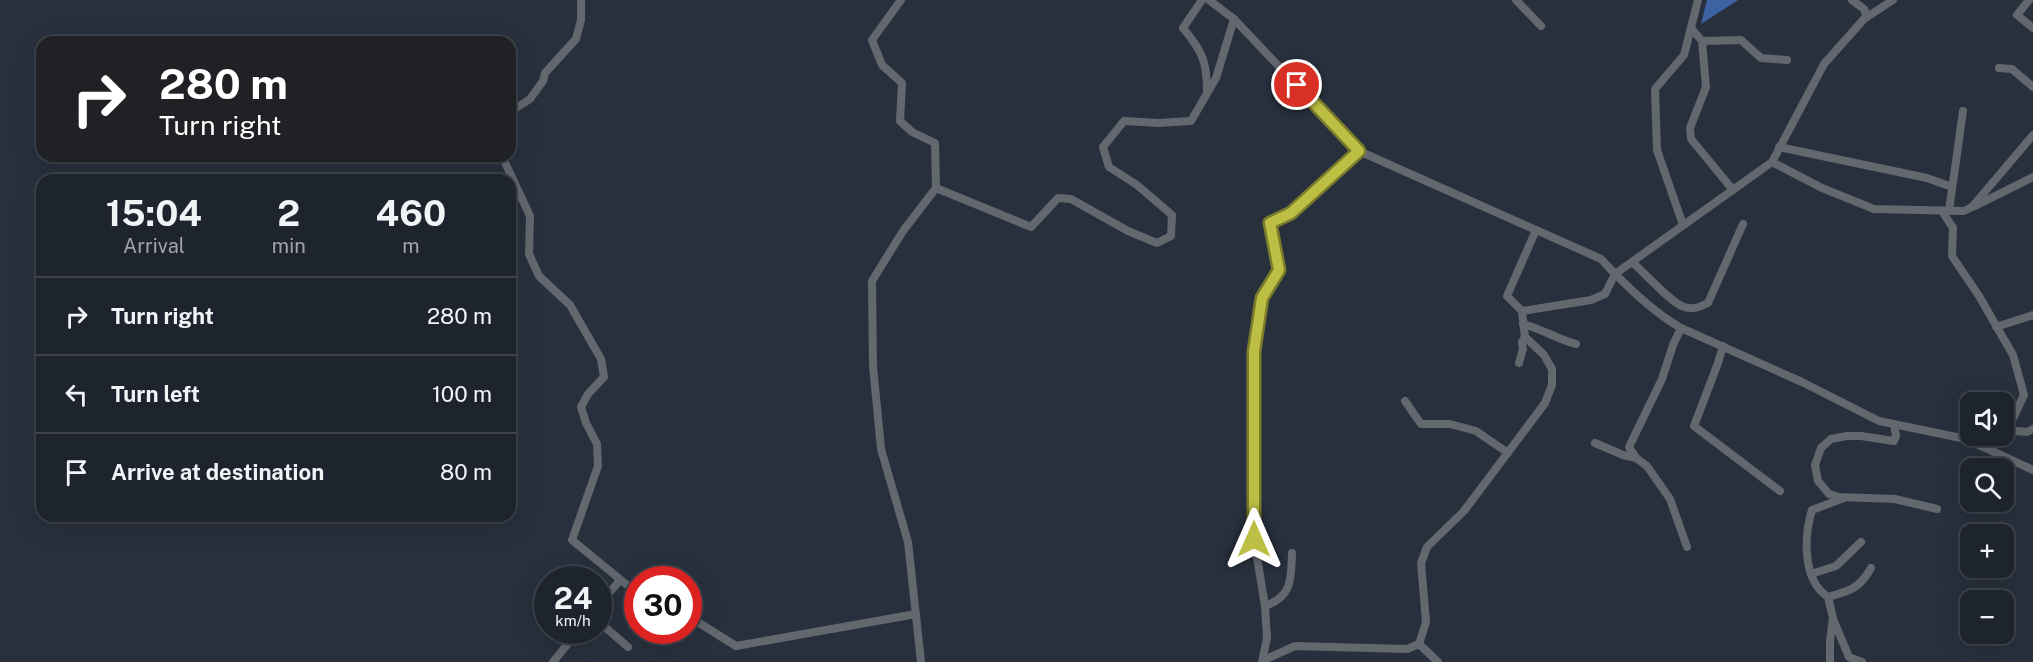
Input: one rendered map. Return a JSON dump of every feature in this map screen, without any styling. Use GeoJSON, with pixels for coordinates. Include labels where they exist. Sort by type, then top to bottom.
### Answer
{"type":"FeatureCollection","features":[{"type":"Feature","properties":{"kind":"street"},"geometry":{"type":"LineString","coordinates":[[516,108],[530,99],[543,81],[545,73],[576,39],[581,20],[581,0]]}},
{"type":"Feature","properties":{"kind":"street"},"geometry":{"type":"LineString","coordinates":[[901,0],[872,40],[882,65],[902,83],[900,120],[912,132],[934,143],[936,188],[903,231],[872,281],[873,366],[881,449],[908,542],[921,662]]}},
{"type":"Feature","properties":{"kind":"street"},"geometry":{"type":"LineString","coordinates":[[1202,0],[1183,28],[1196,43],[1207,68],[1207,94]]}},
{"type":"Feature","properties":{"kind":"street"},"geometry":{"type":"LineString","coordinates":[[1209,0],[1234,19],[1359,151],[1601,259],[1667,320],[1681,328],[1802,382],[1879,421],[1966,439],[2033,470]]}},
{"type":"Feature","properties":{"kind":"street"},"geometry":{"type":"LineString","coordinates":[[1516,0],[1541,26]]}},
{"type":"Feature","properties":{"kind":"street"},"geometry":{"type":"LineString","coordinates":[[1683,225],[1657,150],[1655,89],[1684,55],[1698,0]]}},
{"type":"Feature","properties":{"kind":"street"},"geometry":{"type":"LineString","coordinates":[[1852,0],[1864,9],[1867,18]]}},
{"type":"Feature","properties":{"kind":"street"},"geometry":{"type":"LineString","coordinates":[[1522,310],[1591,300],[1605,294],[1615,274],[1772,162],[1824,64],[1867,18],[1893,0]]}},
{"type":"Feature","properties":{"kind":"street"},"geometry":{"type":"LineString","coordinates":[[2029,0],[2017,15],[2033,28]]}},
{"type":"Feature","properties":{"kind":"street"},"geometry":{"type":"LineString","coordinates":[[936,188],[1031,227],[1058,198],[1071,199],[1128,231],[1157,243],[1171,236],[1172,215],[1137,185],[1109,168],[1103,147],[1124,121],[1159,123],[1191,121],[1216,78],[1234,19]]}},
{"type":"Feature","properties":{"kind":"street"},"geometry":{"type":"LineString","coordinates":[[1691,28],[1701,41],[1706,87],[1690,128],[1691,139],[1733,190]]}},
{"type":"Feature","properties":{"kind":"street"},"geometry":{"type":"LineString","coordinates":[[1701,41],[1741,40],[1761,58],[1787,60]]}},
{"type":"Feature","properties":{"kind":"street"},"geometry":{"type":"LineString","coordinates":[[1999,69],[2012,69],[2033,87]]}},
{"type":"Feature","properties":{"kind":"street"},"geometry":{"type":"LineString","coordinates":[[1963,111],[1952,187],[1945,211],[1953,228],[1952,256],[1979,296],[2013,355],[2024,395],[2014,414]]}},
{"type":"Feature","properties":{"kind":"street"},"geometry":{"type":"LineString","coordinates":[[1972,207],[2033,135]]}},
{"type":"Feature","properties":{"kind":"street"},"geometry":{"type":"LineString","coordinates":[[1779,147],[1927,178],[1952,187]]}},
{"type":"Feature","properties":{"kind":"street"},"geometry":{"type":"LineString","coordinates":[[1263,661],[1267,638],[1265,606],[1254,539],[1254,351],[1262,298],[1279,270],[1270,223],[1291,213],[1359,151]]}},
{"type":"Feature","properties":{"kind":"street"},"geometry":{"type":"LineString","coordinates":[[1772,162],[1822,188],[1874,209],[1964,211],[2033,177]]}},
{"type":"Feature","properties":{"kind":"street"},"geometry":{"type":"LineString","coordinates":[[516,186],[530,216],[529,254],[539,276],[570,305],[601,358],[604,377],[588,394],[581,407],[597,444],[598,466],[572,540],[624,583]]}},
{"type":"Feature","properties":{"kind":"street"},"geometry":{"type":"LineString","coordinates":[[1632,262],[1683,307],[1697,308],[1708,303],[1743,225]]}},
{"type":"Feature","properties":{"kind":"street"},"geometry":{"type":"LineString","coordinates":[[1263,661],[1295,646],[1407,649],[1419,644],[1426,622],[1420,563],[1427,547],[1464,511],[1545,403],[1552,386],[1551,369],[1544,355],[1525,337],[1522,310],[1507,296],[1536,230]]}},
{"type":"Feature","properties":{"kind":"street"},"geometry":{"type":"LineString","coordinates":[[1996,327],[2033,315]]}},
{"type":"Feature","properties":{"kind":"street"},"geometry":{"type":"LineString","coordinates":[[1523,324],[1576,344]]}},
{"type":"Feature","properties":{"kind":"street"},"geometry":{"type":"LineString","coordinates":[[1681,328],[1662,379],[1629,447],[1636,458],[1647,466],[1670,499],[1687,547]]}},
{"type":"Feature","properties":{"kind":"street"},"geometry":{"type":"LineString","coordinates":[[1519,363],[1525,337]]}},
{"type":"Feature","properties":{"kind":"street"},"geometry":{"type":"LineString","coordinates":[[1722,346],[1718,363],[1694,426],[1779,491]]}},
{"type":"Feature","properties":{"kind":"street"},"geometry":{"type":"LineString","coordinates":[[1405,401],[1421,424],[1450,424],[1476,431],[1508,453]]}},
{"type":"Feature","properties":{"kind":"street"},"geometry":{"type":"LineString","coordinates":[[1894,425],[1896,436],[1894,441],[1847,436],[1830,439],[1821,448],[1815,465],[1818,481],[1829,494],[1895,499],[1937,509]]}},
{"type":"Feature","properties":{"kind":"street"},"geometry":{"type":"LineString","coordinates":[[2014,430],[2027,432],[2033,429]]}},
{"type":"Feature","properties":{"kind":"street"},"geometry":{"type":"LineString","coordinates":[[1953,436],[1960,436]]}},
{"type":"Feature","properties":{"kind":"street"},"geometry":{"type":"LineString","coordinates":[[1595,443],[1636,458]]}},
{"type":"Feature","properties":{"kind":"street"},"geometry":{"type":"LineString","coordinates":[[1848,497],[1812,510],[1807,549],[1811,573],[1821,592],[1828,597],[1833,618],[1849,657],[1862,662]]}},
{"type":"Feature","properties":{"kind":"street"},"geometry":{"type":"LineString","coordinates":[[1811,573],[1836,566],[1861,543]]}},
{"type":"Feature","properties":{"kind":"street"},"geometry":{"type":"LineString","coordinates":[[1265,606],[1277,602],[1290,586],[1292,553]]}},
{"type":"Feature","properties":{"kind":"street"},"geometry":{"type":"LineString","coordinates":[[1828,597],[1844,593],[1863,582],[1871,568]]}},
{"type":"Feature","properties":{"kind":"street"},"geometry":{"type":"LineString","coordinates":[[612,589],[620,580]]}},
{"type":"Feature","properties":{"kind":"street"},"geometry":{"type":"LineString","coordinates":[[702,625],[736,646],[916,614]]}},
{"type":"Feature","properties":{"kind":"street"},"geometry":{"type":"LineString","coordinates":[[1830,662],[1833,618]]}},
{"type":"Feature","properties":{"kind":"street"},"geometry":{"type":"LineString","coordinates":[[612,633],[628,647]]}},
{"type":"Feature","properties":{"kind":"street"},"geometry":{"type":"LineString","coordinates":[[553,662],[568,644]]}},
{"type":"Feature","properties":{"kind":"street"},"geometry":{"type":"LineString","coordinates":[[1419,644],[1438,662]]}},
{"type":"Feature","properties":{"kind":"water"},"geometry":{"type":"Polygon","coordinates":[[[1707,0],[1738,0],[1701,24],[1707,0]]]}},
{"type":"Feature","properties":{"kind":"route"},"geometry":{"type":"LineString","coordinates":[[1254,539],[1254,351],[1262,298],[1279,270],[1270,223],[1291,213],[1359,151],[1297,85]]}}]}
